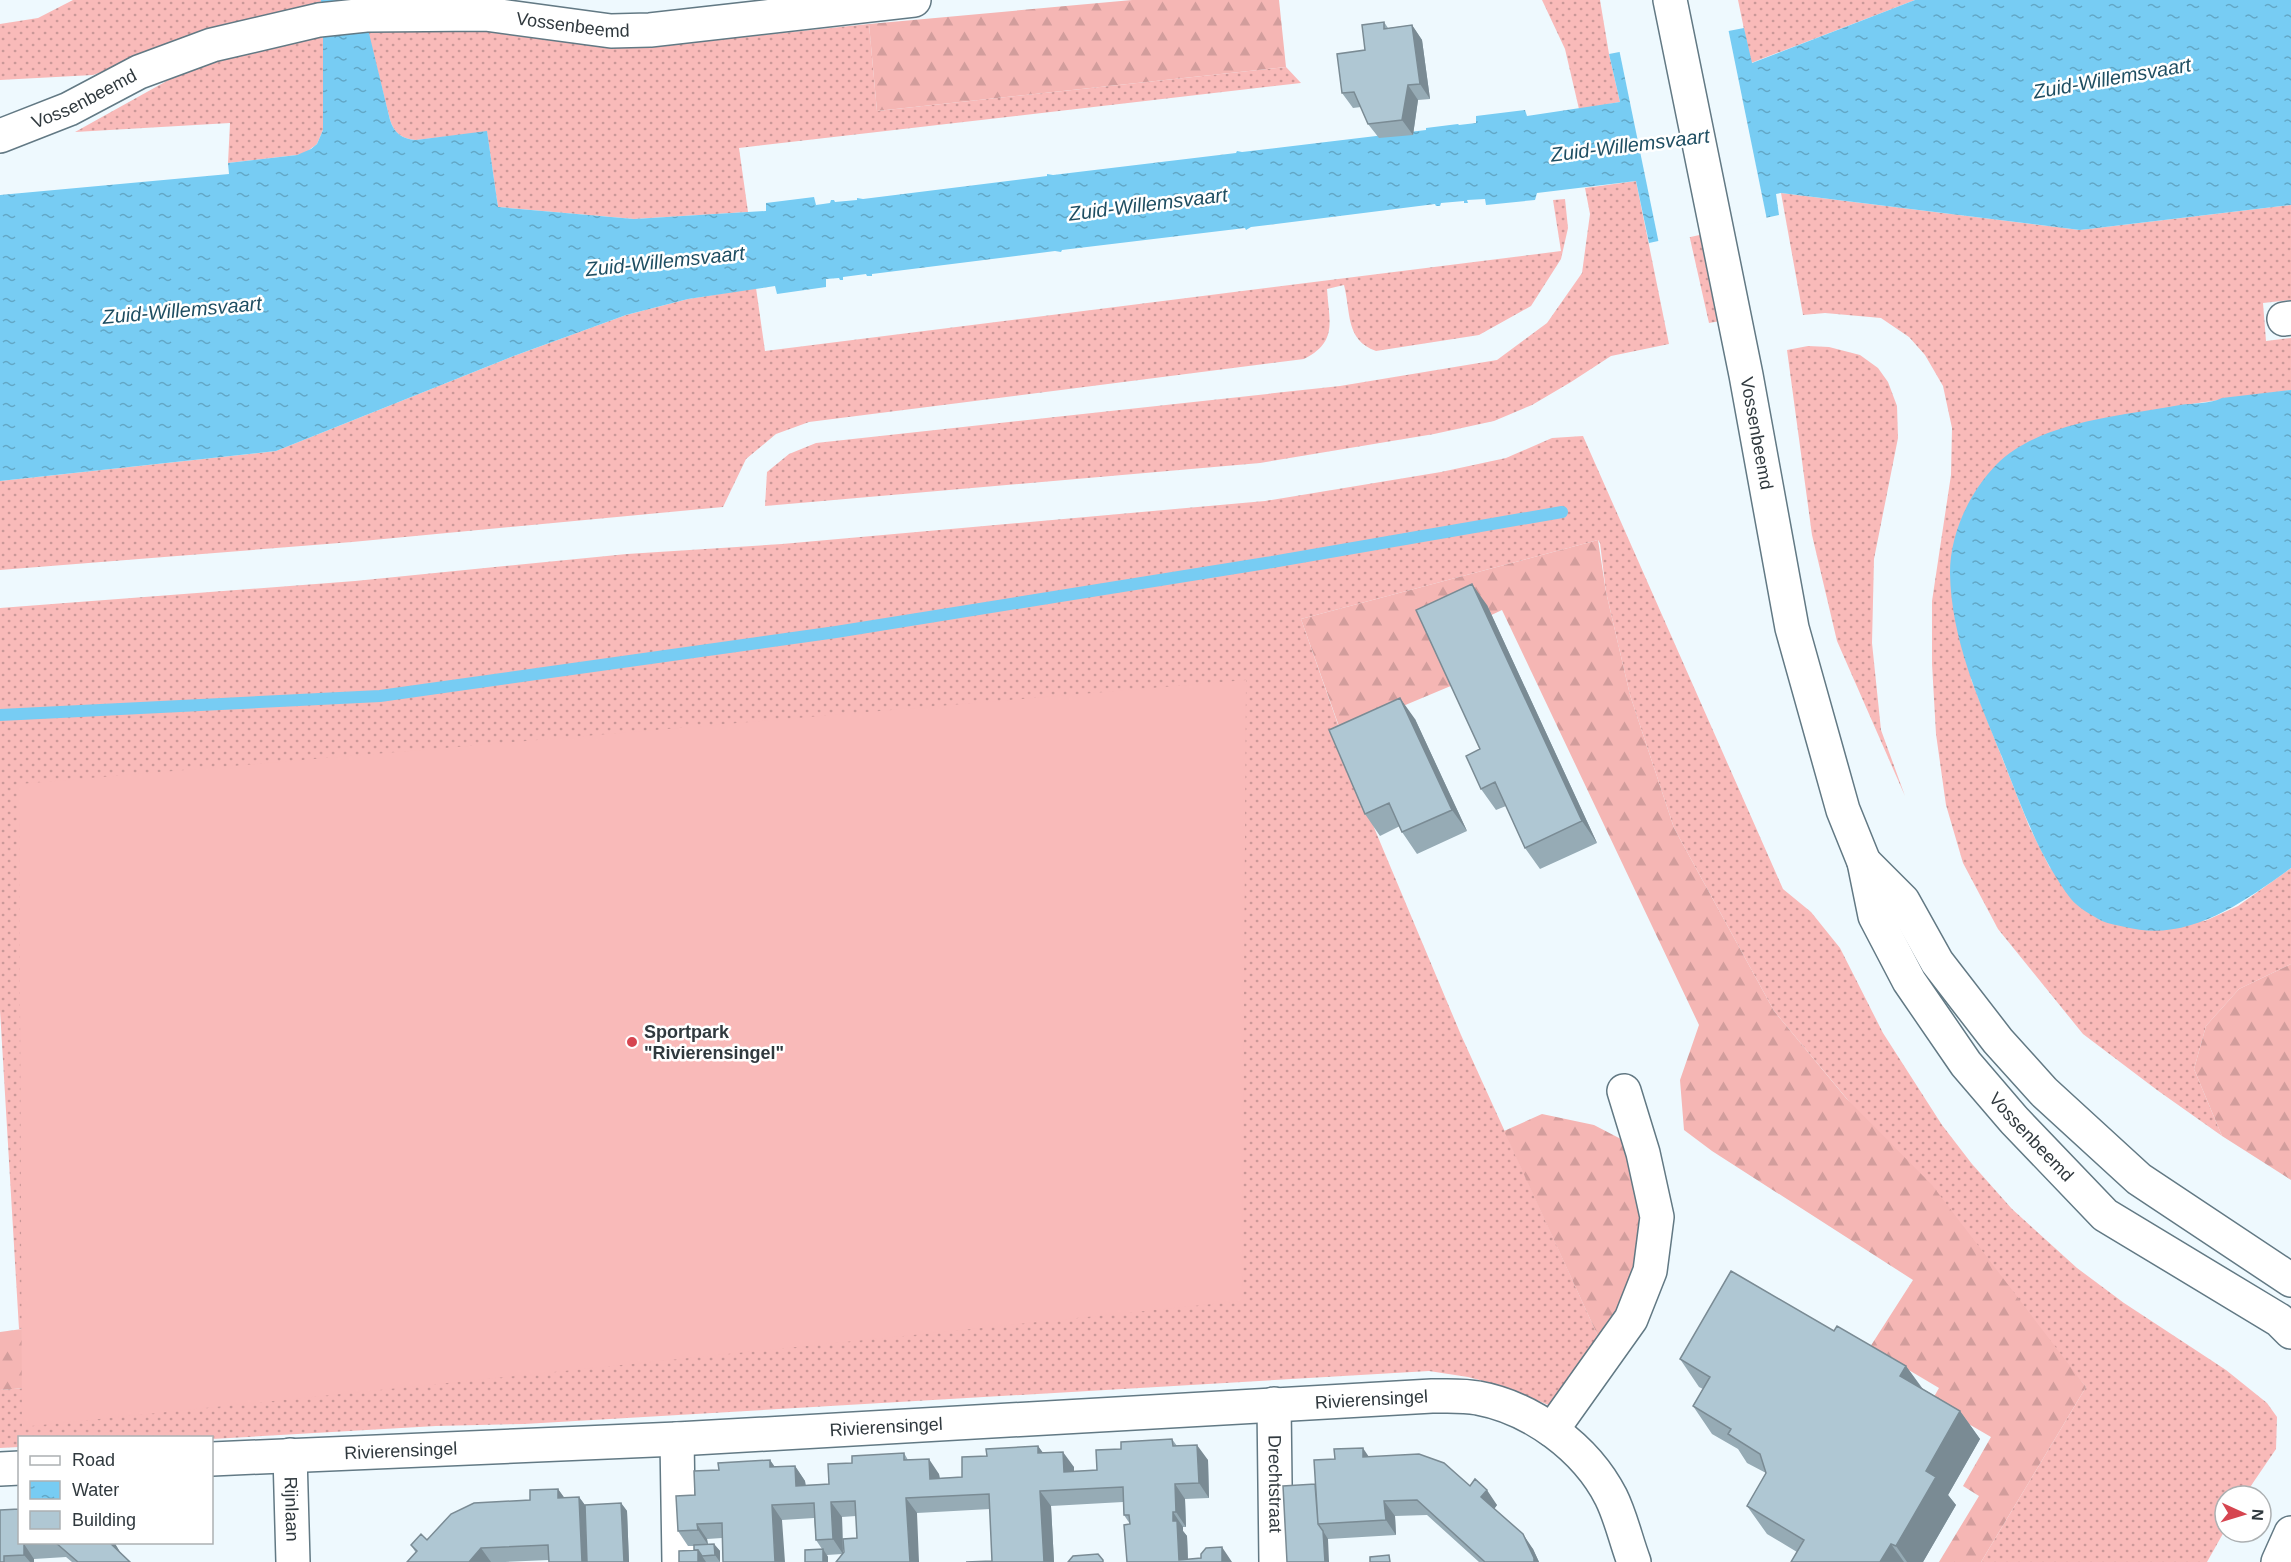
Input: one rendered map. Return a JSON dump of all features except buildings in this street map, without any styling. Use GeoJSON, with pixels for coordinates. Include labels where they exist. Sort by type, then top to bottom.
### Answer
{"type":"FeatureCollection","features":[{"type":"Feature","properties":{"kind":"street","name":"Vossenbeemd"},"geometry":{"type":"LineString","coordinates":[[0,136],[69,109],[140,72],[212,45],[319,20],[366,15],[485,14],[611,31],[650,30],[914,0]]}},
{"type":"Feature","properties":{"kind":"street","name":"Vossenbeemd"},"geometry":{"type":"LineString","coordinates":[[1670,0],[1746,375],[1792,628],[1844,810],[1864,862],[1875,916],[1909,981],[1966,1064],[2014,1120],[2105,1215],[2279,1320],[2291,1332]]}},
{"type":"Feature","properties":{"kind":"street","name":"Vossenbeemd"},"geometry":{"type":"LineString","coordinates":[[1864,862],[1903,901],[1937,962],[1998,1041],[2044,1092],[2139,1179],[2291,1280]]}},
{"type":"Feature","properties":{"kind":"street"},"geometry":{"type":"LineString","coordinates":[[1552,1430],[1630,1319],[1650,1271],[1657,1217],[1643,1153],[1624,1091]]}},
{"type":"Feature","properties":{"kind":"street","name":"Rivierensingel"},"geometry":{"type":"LineString","coordinates":[[213,1459],[677,1438],[1432,1396],[1478,1398],[1523,1412],[1552,1430],[1582,1455],[1611,1497],[1634,1562]]}},
{"type":"Feature","properties":{"kind":"street","name":"Drechtstraat"},"geometry":{"type":"LineString","coordinates":[[1274,1404],[1276,1562]]}},
{"type":"Feature","properties":{"kind":"street"},"geometry":{"type":"LineString","coordinates":[[677,1438],[679,1562]]}},
{"type":"Feature","properties":{"kind":"street","name":"Rijnlaan"},"geometry":{"type":"LineString","coordinates":[[290,1455],[293,1562]]}},
{"type":"Feature","properties":{"kind":"street"},"geometry":{"type":"LineString","coordinates":[[0,1469],[18,1468]]}},
{"type":"Feature","properties":{"kind":"street"},"geometry":{"type":"LineString","coordinates":[[2278,1562],[2291,1533]]}},
{"type":"Feature","properties":{"kind":"shaded area"},"geometry":{"type":"Polygon","coordinates":[[[73,0],[321,0],[321,9],[210,35],[93,75],[0,80],[0,24],[38,18],[73,0]]]}},
{"type":"Feature","properties":{"kind":"shaded area"},"geometry":{"type":"Polygon","coordinates":[[[1542,0],[1600,0],[1620,102],[1579,109],[1565,49],[1542,0]]]}},
{"type":"Feature","properties":{"kind":"shaded area"},"geometry":{"type":"Polygon","coordinates":[[[1738,0],[1915,0],[1751,63],[1738,0]]]}},
{"type":"Feature","properties":{"kind":"shaded area"},"geometry":{"type":"Polygon","coordinates":[[[443,23],[564,41],[644,47],[869,24],[877,111],[1286,67],[1301,83],[739,148],[748,212],[634,219],[498,207],[487,132],[416,140],[403,137],[396,132],[390,120],[367,28],[443,23]]]}},
{"type":"Feature","properties":{"kind":"shaded area"},"geometry":{"type":"Polygon","coordinates":[[[311,35],[323,38],[323,130],[317,144],[305,153],[228,163],[230,123],[75,132],[208,58],[311,35]]]}},
{"type":"Feature","properties":{"kind":"shaded area"},"geometry":{"type":"Polygon","coordinates":[[[1636,181],[1669,344],[1611,356],[1532,405],[1494,421],[1434,434],[1260,463],[765,506],[767,472],[789,454],[816,443],[1340,386],[1497,360],[1547,323],[1582,273],[1590,214],[1585,188],[1636,181]]]}},
{"type":"Feature","properties":{"kind":"shaded area"},"geometry":{"type":"Polygon","coordinates":[[[1781,193],[2080,230],[2291,205],[2291,300],[2263,303],[2266,341],[2291,338],[2291,390],[2191,404],[1971,679],[2029,826],[2050,868],[2205,921],[2238,906],[2291,868],[2291,964],[2239,989],[2206,1026],[2194,1069],[2222,1136],[2083,1034],[1998,929],[1963,863],[1946,805],[1936,734],[1932,664],[1932,601],[1951,475],[1952,428],[1943,386],[1925,355],[1909,337],[1881,318],[1825,313],[1803,315],[1781,193]]]}},
{"type":"Feature","properties":{"kind":"shaded area"},"geometry":{"type":"Polygon","coordinates":[[[1565,199],[1568,228],[1561,259],[1531,306],[1479,335],[1376,351],[1359,340],[1354,332],[1344,285],[1327,289],[1330,321],[1327,338],[1322,346],[1304,359],[809,422],[776,434],[746,459],[723,507],[352,542],[0,570],[0,481],[276,451],[511,357],[626,315],[688,299],[756,288],[765,351],[1561,251],[1553,200],[1565,199]]]}},
{"type":"Feature","properties":{"kind":"shaded area"},"geometry":{"type":"Polygon","coordinates":[[[1725,227],[1749,316],[1709,323],[1689,234],[1725,227]]]}},
{"type":"Feature","properties":{"kind":"shaded area"},"geometry":{"type":"Polygon","coordinates":[[[1808,346],[1829,347],[1860,355],[1878,368],[1888,382],[1897,406],[1898,438],[1874,559],[1872,643],[1881,730],[1905,796],[1837,641],[1812,535],[1787,350],[1808,346]]]}},
{"type":"Feature","properties":{"kind":"shaded area"},"geometry":{"type":"Polygon","coordinates":[[[1583,436],[1783,889],[1811,912],[1840,948],[1883,1033],[1942,1125],[1972,1164],[2012,1209],[2077,1268],[2124,1303],[2226,1370],[2267,1403],[2277,1417],[2276,1449],[2252,1484],[2213,1484],[2213,1544],[2217,1544],[2207,1562],[1981,1562],[2086,1387],[1774,1011],[1674,828],[1630,695],[1606,592],[1598,540],[1301,619],[1375,830],[1461,1035],[1602,1345],[1560,1410],[1506,1387],[1468,1377],[1429,1371],[524,1424],[436,1426],[213,1439],[213,1436],[18,1436],[18,1447],[0,1448],[0,1390],[190,1375],[66,1323],[19,1329],[0,1010],[0,608],[355,581],[627,554],[782,544],[1265,501],[1441,472],[1506,458],[1552,438],[1583,436]]]}},
{"type":"Feature","properties":{"kind":"shaded area","name":"Sportpark \"Rivierensingel\""},"geometry":{"type":"Polygon","coordinates":[[[1246,680],[1242,1301],[22,1427],[19,784],[1246,680]]]}},
{"type":"Feature","properties":{"kind":"green space"},"geometry":{"type":"Polygon","coordinates":[[[1132,0],[1279,0],[1286,67],[877,111],[869,24],[1132,0]]]}},
{"type":"Feature","properties":{"kind":"green space"},"geometry":{"type":"Polygon","coordinates":[[[1598,540],[1606,592],[1630,695],[1674,828],[1774,1011],[1846,1098],[1932,1185],[2086,1387],[1981,1562],[1939,1562],[1979,1496],[1963,1486],[1991,1437],[1931,1402],[1939,1388],[1870,1347],[1913,1280],[1712,1151],[1684,1130],[1680,1080],[1699,1025],[1502,610],[1449,635],[1465,680],[1341,732],[1301,619],[1598,540]]]}},
{"type":"Feature","properties":{"kind":"green space"},"geometry":{"type":"Polygon","coordinates":[[[2291,964],[2291,1180],[2222,1136],[2194,1069],[2206,1026],[2239,989],[2291,964]]]}},
{"type":"Feature","properties":{"kind":"green space"},"geometry":{"type":"Polygon","coordinates":[[[1542,1114],[1594,1125],[1642,1150],[1649,1248],[1602,1345],[1504,1131],[1542,1114]]]}},
{"type":"Feature","properties":{"kind":"green space"},"geometry":{"type":"Polygon","coordinates":[[[66,1323],[192,1375],[0,1390],[0,1332],[66,1323]]]}},
{"type":"Feature","properties":{"kind":"water","name":"Zuid-Willemsvaart"},"geometry":{"type":"Polygon","coordinates":[[[321,0],[361,0],[390,120],[399,134],[416,140],[487,131],[498,207],[634,219],[766,211],[766,203],[814,197],[816,205],[830,203],[831,200],[835,202],[857,200],[857,198],[1047,176],[1047,174],[1426,130],[1426,128],[1476,123],[1476,116],[1525,110],[1527,116],[1620,102],[1609,54],[1744,28],[1752,63],[1915,0],[2291,0],[2291,205],[2080,230],[1781,193],[1776,194],[1779,215],[1649,243],[1636,181],[1537,193],[1535,200],[1486,205],[1485,199],[1467,200],[1468,203],[1464,201],[1441,203],[1440,206],[1435,204],[1251,227],[1246,230],[1245,228],[1062,250],[1061,252],[872,274],[872,276],[866,274],[843,277],[843,280],[826,279],[826,287],[777,294],[775,286],[688,299],[626,315],[511,357],[276,451],[0,481],[0,195],[229,174],[228,163],[297,155],[311,149],[317,144],[323,130],[321,0]]]}},
{"type":"Feature","properties":{"kind":"water"},"geometry":{"type":"Polygon","coordinates":[[[2291,390],[2291,868],[2234,906],[2192,925],[2148,930],[2105,922],[2074,902],[2049,866],[2024,812],[1975,690],[1955,621],[1952,597],[1951,558],[1957,529],[1977,488],[1986,476],[2014,450],[2035,439],[2058,430],[2108,417],[2222,398],[2291,390]]]}},
{"type":"Feature","properties":{"kind":"pier"},"geometry":{"type":"Polygon","coordinates":[[[1728,28],[1767,220],[1659,244],[1619,49],[1728,28]]]}},
{"type":"Feature","properties":{"kind":"waterway"},"geometry":{"type":"LineString","coordinates":[[0,715],[380,696],[836,632],[1266,563],[1562,512]]}},
{"type":"Feature","properties":{"kind":"place","name":"Sportpark \"Rivierensingel\""},"geometry":{"type":"Point","coordinates":[632,1042]}}]}
